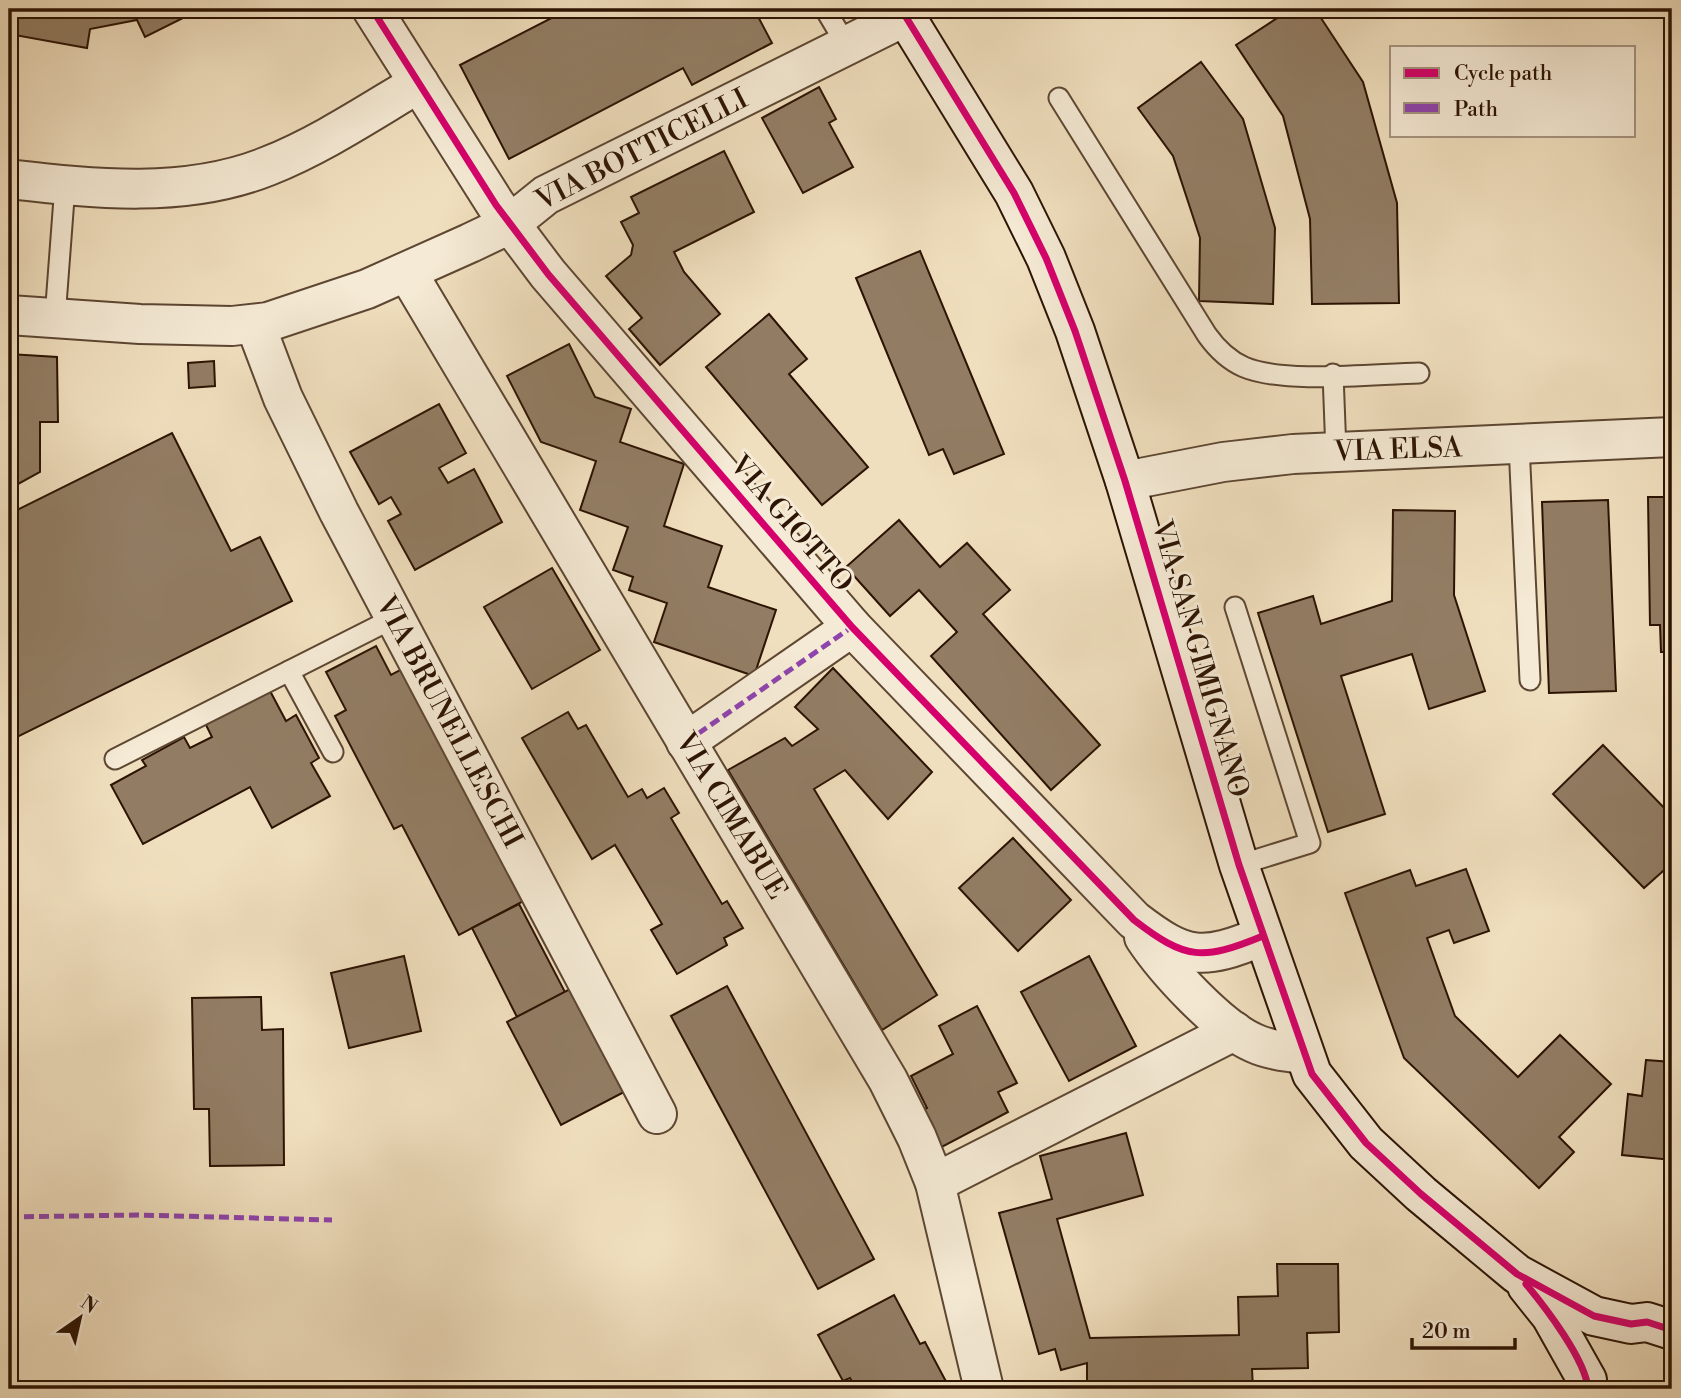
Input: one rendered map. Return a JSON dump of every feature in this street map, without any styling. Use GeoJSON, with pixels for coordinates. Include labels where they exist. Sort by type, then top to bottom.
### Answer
{"type":"FeatureCollection","features":[{"type":"Feature","properties":{"kind":"street","name":"VIA GIOTTO"},"geometry":{"type":"LineString","coordinates":[[372,9],[510,224],[548,274],[852,627],[1134,920],[1174,975],[1234,1031],[1255,1044],[1303,1054]]}},
{"type":"Feature","properties":{"kind":"street","name":"VIA BOTTICELLI"},"geometry":{"type":"LineString","coordinates":[[9,315],[140,324],[254,324],[302,313],[407,272],[510,224],[546,195],[847,46],[904,13]]}},
{"type":"Feature","properties":{"kind":"street","name":"VIA SAN GIMIGNANO"},"geometry":{"type":"LineString","coordinates":[[904,13],[984,139],[1035,236],[1075,331],[1125,481],[1239,865],[1303,1054],[1325,1093],[1366,1143],[1421,1194],[1517,1274],[1594,1316],[1656,1319]]}},
{"type":"Feature","properties":{"kind":"street"},"geometry":{"type":"LineString","coordinates":[[9,179],[95,188],[177,187],[251,172],[326,138],[419,83]]}},
{"type":"Feature","properties":{"kind":"street","name":"VIA CIMABUE"},"geometry":{"type":"LineString","coordinates":[[407,272],[874,1055],[917,1138],[934,1183],[984,1389]]}},
{"type":"Feature","properties":{"kind":"street","name":"VIA BRUNELLESCHI"},"geometry":{"type":"LineString","coordinates":[[254,324],[283,398],[394,618],[657,1114]]}},
{"type":"Feature","properties":{"kind":"street","name":"VIA ELSA"},"geometry":{"type":"LineString","coordinates":[[1125,481],[1245,459],[1336,452],[1672,438]]}},
{"type":"Feature","properties":{"kind":"street"},"geometry":{"type":"LineString","coordinates":[[686,742],[852,627]]}},
{"type":"Feature","properties":{"kind":"street","name":"VIA GIOTTO"},"geometry":{"type":"LineString","coordinates":[[1134,920],[1171,947],[1189,953],[1215,953],[1263,936]]}},
{"type":"Feature","properties":{"kind":"street"},"geometry":{"type":"LineString","coordinates":[[934,1183],[1234,1031]]}},
{"type":"Feature","properties":{"kind":"street","name":"VIA SAN GIMIGNANO"},"geometry":{"type":"LineString","coordinates":[[1517,1274],[1551,1316],[1587,1385]]}},
{"type":"Feature","properties":{"kind":"street","name":"VIA SAN GIMIGNANO"},"geometry":{"type":"LineString","coordinates":[[1587,1385],[1590,1362],[1599,1345],[1613,1332],[1656,1319]]}},
{"type":"Feature","properties":{"kind":"lane"},"geometry":{"type":"LineString","coordinates":[[825,9],[847,46]]}},
{"type":"Feature","properties":{"kind":"lane"},"geometry":{"type":"LineString","coordinates":[[1059,98],[1215,347],[1229,359],[1255,371],[1419,373]]}},
{"type":"Feature","properties":{"kind":"lane"},"geometry":{"type":"LineString","coordinates":[[55,318],[65,185]]}},
{"type":"Feature","properties":{"kind":"lane"},"geometry":{"type":"LineString","coordinates":[[1333,374],[1336,452]]}},
{"type":"Feature","properties":{"kind":"lane"},"geometry":{"type":"LineString","coordinates":[[1519,445],[1530,680]]}},
{"type":"Feature","properties":{"kind":"lane"},"geometry":{"type":"LineString","coordinates":[[1235,607],[1310,843],[1239,865]]}},
{"type":"Feature","properties":{"kind":"lane"},"geometry":{"type":"LineString","coordinates":[[115,759],[394,618]]}},
{"type":"Feature","properties":{"kind":"lane"},"geometry":{"type":"LineString","coordinates":[[289,671],[333,752]]}},
{"type":"Feature","properties":{"kind":"building"},"geometry":{"type":"Polygon","coordinates":[[[9,9],[201,9],[145,37],[137,20],[90,29],[87,48],[9,34],[9,9]]]}},
{"type":"Feature","properties":{"kind":"building"},"geometry":{"type":"Polygon","coordinates":[[[569,9],[754,9],[772,43],[692,85],[683,68],[509,159],[460,65],[569,9]]]}},
{"type":"Feature","properties":{"kind":"building"},"geometry":{"type":"Polygon","coordinates":[[[1291,9],[1315,9],[1363,82],[1397,203],[1399,303],[1312,304],[1310,219],[1283,116],[1236,45],[1291,9]]]}},
{"type":"Feature","properties":{"kind":"building"},"geometry":{"type":"Polygon","coordinates":[[[1201,62],[1243,119],[1275,228],[1273,304],[1199,301],[1200,238],[1173,156],[1138,108],[1201,62]]]}},
{"type":"Feature","properties":{"kind":"building"},"geometry":{"type":"Polygon","coordinates":[[[819,87],[836,119],[829,123],[853,167],[803,193],[762,118],[819,87]]]}},
{"type":"Feature","properties":{"kind":"building"},"geometry":{"type":"Polygon","coordinates":[[[724,151],[754,212],[674,252],[684,272],[720,314],[660,365],[629,329],[642,318],[606,276],[631,255],[633,245],[621,222],[639,213],[631,197],[724,151]]]}},
{"type":"Feature","properties":{"kind":"building"},"geometry":{"type":"Polygon","coordinates":[[[920,251],[1004,454],[954,474],[943,449],[929,455],[856,278],[920,251]]]}},
{"type":"Feature","properties":{"kind":"building"},"geometry":{"type":"Polygon","coordinates":[[[769,314],[807,359],[789,374],[868,467],[822,505],[706,367],[769,314]]]}},
{"type":"Feature","properties":{"kind":"building"},"geometry":{"type":"Polygon","coordinates":[[[569,344],[595,397],[631,409],[620,442],[684,464],[664,526],[722,546],[708,587],[776,610],[754,676],[654,642],[667,603],[629,590],[633,577],[613,570],[628,527],[580,510],[596,461],[541,442],[507,376],[569,344]]]}},
{"type":"Feature","properties":{"kind":"building"},"geometry":{"type":"Polygon","coordinates":[[[9,354],[57,357],[58,422],[40,422],[40,472],[9,489],[9,354]]]}},
{"type":"Feature","properties":{"kind":"building"},"geometry":{"type":"Polygon","coordinates":[[[214,361],[215,386],[189,388],[188,363],[214,361]]]}},
{"type":"Feature","properties":{"kind":"building"},"geometry":{"type":"Polygon","coordinates":[[[439,404],[466,453],[439,468],[448,483],[474,469],[502,522],[415,570],[388,521],[401,514],[391,497],[379,504],[350,452],[439,404]]]}},
{"type":"Feature","properties":{"kind":"building"},"geometry":{"type":"Polygon","coordinates":[[[172,433],[231,551],[260,537],[292,601],[9,741],[9,514],[172,433]]]}},
{"type":"Feature","properties":{"kind":"building"},"geometry":{"type":"Polygon","coordinates":[[[1648,497],[1672,497],[1672,652],[1661,652],[1660,625],[1650,625],[1648,497]]]}},
{"type":"Feature","properties":{"kind":"building"},"geometry":{"type":"Polygon","coordinates":[[[1608,500],[1616,691],[1549,693],[1542,502],[1608,500]]]}},
{"type":"Feature","properties":{"kind":"building"},"geometry":{"type":"Polygon","coordinates":[[[1393,510],[1455,511],[1454,595],[1485,691],[1429,709],[1412,654],[1341,676],[1385,814],[1328,832],[1258,613],[1313,596],[1321,624],[1392,601],[1393,510]]]}},
{"type":"Feature","properties":{"kind":"building"},"geometry":{"type":"Polygon","coordinates":[[[899,520],[940,567],[967,543],[1010,590],[983,614],[1100,745],[1051,790],[931,656],[957,632],[919,590],[890,616],[846,567],[899,520]]]}},
{"type":"Feature","properties":{"kind":"building"},"geometry":{"type":"Polygon","coordinates":[[[552,568],[600,650],[532,689],[484,607],[552,568]]]}},
{"type":"Feature","properties":{"kind":"building"},"geometry":{"type":"Polygon","coordinates":[[[376,646],[391,675],[402,669],[535,895],[459,935],[402,825],[394,829],[335,716],[346,710],[326,672],[376,646]]]}},
{"type":"Feature","properties":{"kind":"building"},"geometry":{"type":"Polygon","coordinates":[[[833,668],[932,772],[888,819],[845,770],[814,789],[937,995],[882,1030],[728,770],[785,738],[792,746],[818,729],[795,707],[833,668]]]}},
{"type":"Feature","properties":{"kind":"building"},"geometry":{"type":"Polygon","coordinates":[[[269,689],[286,721],[296,715],[319,758],[311,763],[330,796],[272,828],[250,787],[143,844],[111,785],[146,766],[142,760],[184,737],[190,748],[212,737],[205,723],[269,689]]]}},
{"type":"Feature","properties":{"kind":"building"},"geometry":{"type":"Polygon","coordinates":[[[568,712],[578,729],[586,725],[628,797],[642,789],[647,798],[664,788],[679,813],[671,818],[722,904],[727,901],[743,928],[724,938],[727,945],[677,974],[651,930],[662,924],[615,845],[592,859],[522,738],[568,712]]]}},
{"type":"Feature","properties":{"kind":"building"},"geometry":{"type":"Polygon","coordinates":[[[1603,745],[1672,816],[1672,863],[1644,888],[1553,794],[1603,745]]]}},
{"type":"Feature","properties":{"kind":"building"},"geometry":{"type":"Polygon","coordinates":[[[1013,838],[1071,900],[1018,951],[959,888],[1013,838]]]}},
{"type":"Feature","properties":{"kind":"building"},"geometry":{"type":"Polygon","coordinates":[[[1466,869],[1489,931],[1454,943],[1449,930],[1427,938],[1455,1016],[1518,1077],[1560,1035],[1611,1084],[1559,1137],[1574,1152],[1539,1188],[1404,1058],[1345,893],[1410,870],[1416,886],[1466,869]]]}},
{"type":"Feature","properties":{"kind":"building"},"geometry":{"type":"Polygon","coordinates":[[[519,904],[565,992],[517,1017],[472,928],[519,904]]]}},
{"type":"Feature","properties":{"kind":"building"},"geometry":{"type":"Polygon","coordinates":[[[404,956],[421,1031],[349,1048],[331,973],[404,956]]]}},
{"type":"Feature","properties":{"kind":"building"},"geometry":{"type":"Polygon","coordinates":[[[1089,956],[1136,1046],[1069,1081],[1021,992],[1089,956]]]}},
{"type":"Feature","properties":{"kind":"building"},"geometry":{"type":"Polygon","coordinates":[[[727,986],[874,1259],[818,1289],[671,1016],[727,986]]]}},
{"type":"Feature","properties":{"kind":"building"},"geometry":{"type":"Polygon","coordinates":[[[570,989],[624,1092],[561,1125],[507,1022],[570,989]]]}},
{"type":"Feature","properties":{"kind":"building"},"geometry":{"type":"Polygon","coordinates":[[[261,997],[262,1030],[283,1029],[284,1165],[210,1166],[209,1109],[194,1109],[192,998],[261,997]]]}},
{"type":"Feature","properties":{"kind":"building"},"geometry":{"type":"Polygon","coordinates":[[[1672,1000],[1672,1019],[1666,1016],[1672,1000]]]}},
{"type":"Feature","properties":{"kind":"building"},"geometry":{"type":"Polygon","coordinates":[[[977,1006],[1017,1083],[998,1092],[1008,1112],[938,1149],[918,1112],[927,1108],[911,1076],[953,1054],[939,1026],[977,1006]]]}},
{"type":"Feature","properties":{"kind":"building"},"geometry":{"type":"Polygon","coordinates":[[[1646,1060],[1672,1062],[1672,1160],[1622,1155],[1628,1094],[1642,1096],[1646,1060]]]}},
{"type":"Feature","properties":{"kind":"building"},"geometry":{"type":"Polygon","coordinates":[[[1126,1133],[1143,1195],[1057,1219],[1090,1338],[1239,1335],[1238,1297],[1278,1296],[1277,1264],[1338,1264],[1339,1332],[1307,1333],[1308,1368],[1252,1369],[1253,1389],[1087,1389],[1087,1363],[1061,1370],[1055,1349],[1039,1354],[999,1213],[1052,1199],[1040,1156],[1126,1133]]]}},
{"type":"Feature","properties":{"kind":"building"},"geometry":{"type":"Polygon","coordinates":[[[894,1295],[920,1344],[925,1342],[950,1389],[856,1389],[850,1378],[843,1381],[818,1335],[894,1295]]]}},
{"type":"Feature","properties":{"kind":"marked path"},"geometry":{"type":"LineString","coordinates":[[686,742],[852,627]]}},
{"type":"Feature","properties":{"kind":"marked path"},"geometry":{"type":"LineString","coordinates":[[9,1217],[137,1215],[332,1220]]}},
{"type":"Feature","properties":{"kind":"cycle path"},"geometry":{"type":"LineString","coordinates":[[372,9],[496,205],[548,274],[852,627],[1134,920],[1168,943],[1195,952],[1224,950],[1263,936]]}},
{"type":"Feature","properties":{"kind":"cycle path"},"geometry":{"type":"LineString","coordinates":[[901,9],[1014,193],[1046,258],[1075,331],[1125,481],[1239,865],[1312,1074],[1366,1143],[1421,1194],[1517,1274],[1594,1316],[1631,1324],[1647,1322],[1672,1330]]}},
{"type":"Feature","properties":{"kind":"cycle path"},"geometry":{"type":"LineString","coordinates":[[1526,1284],[1573,1349],[1586,1377],[1588,1389]]}}]}
